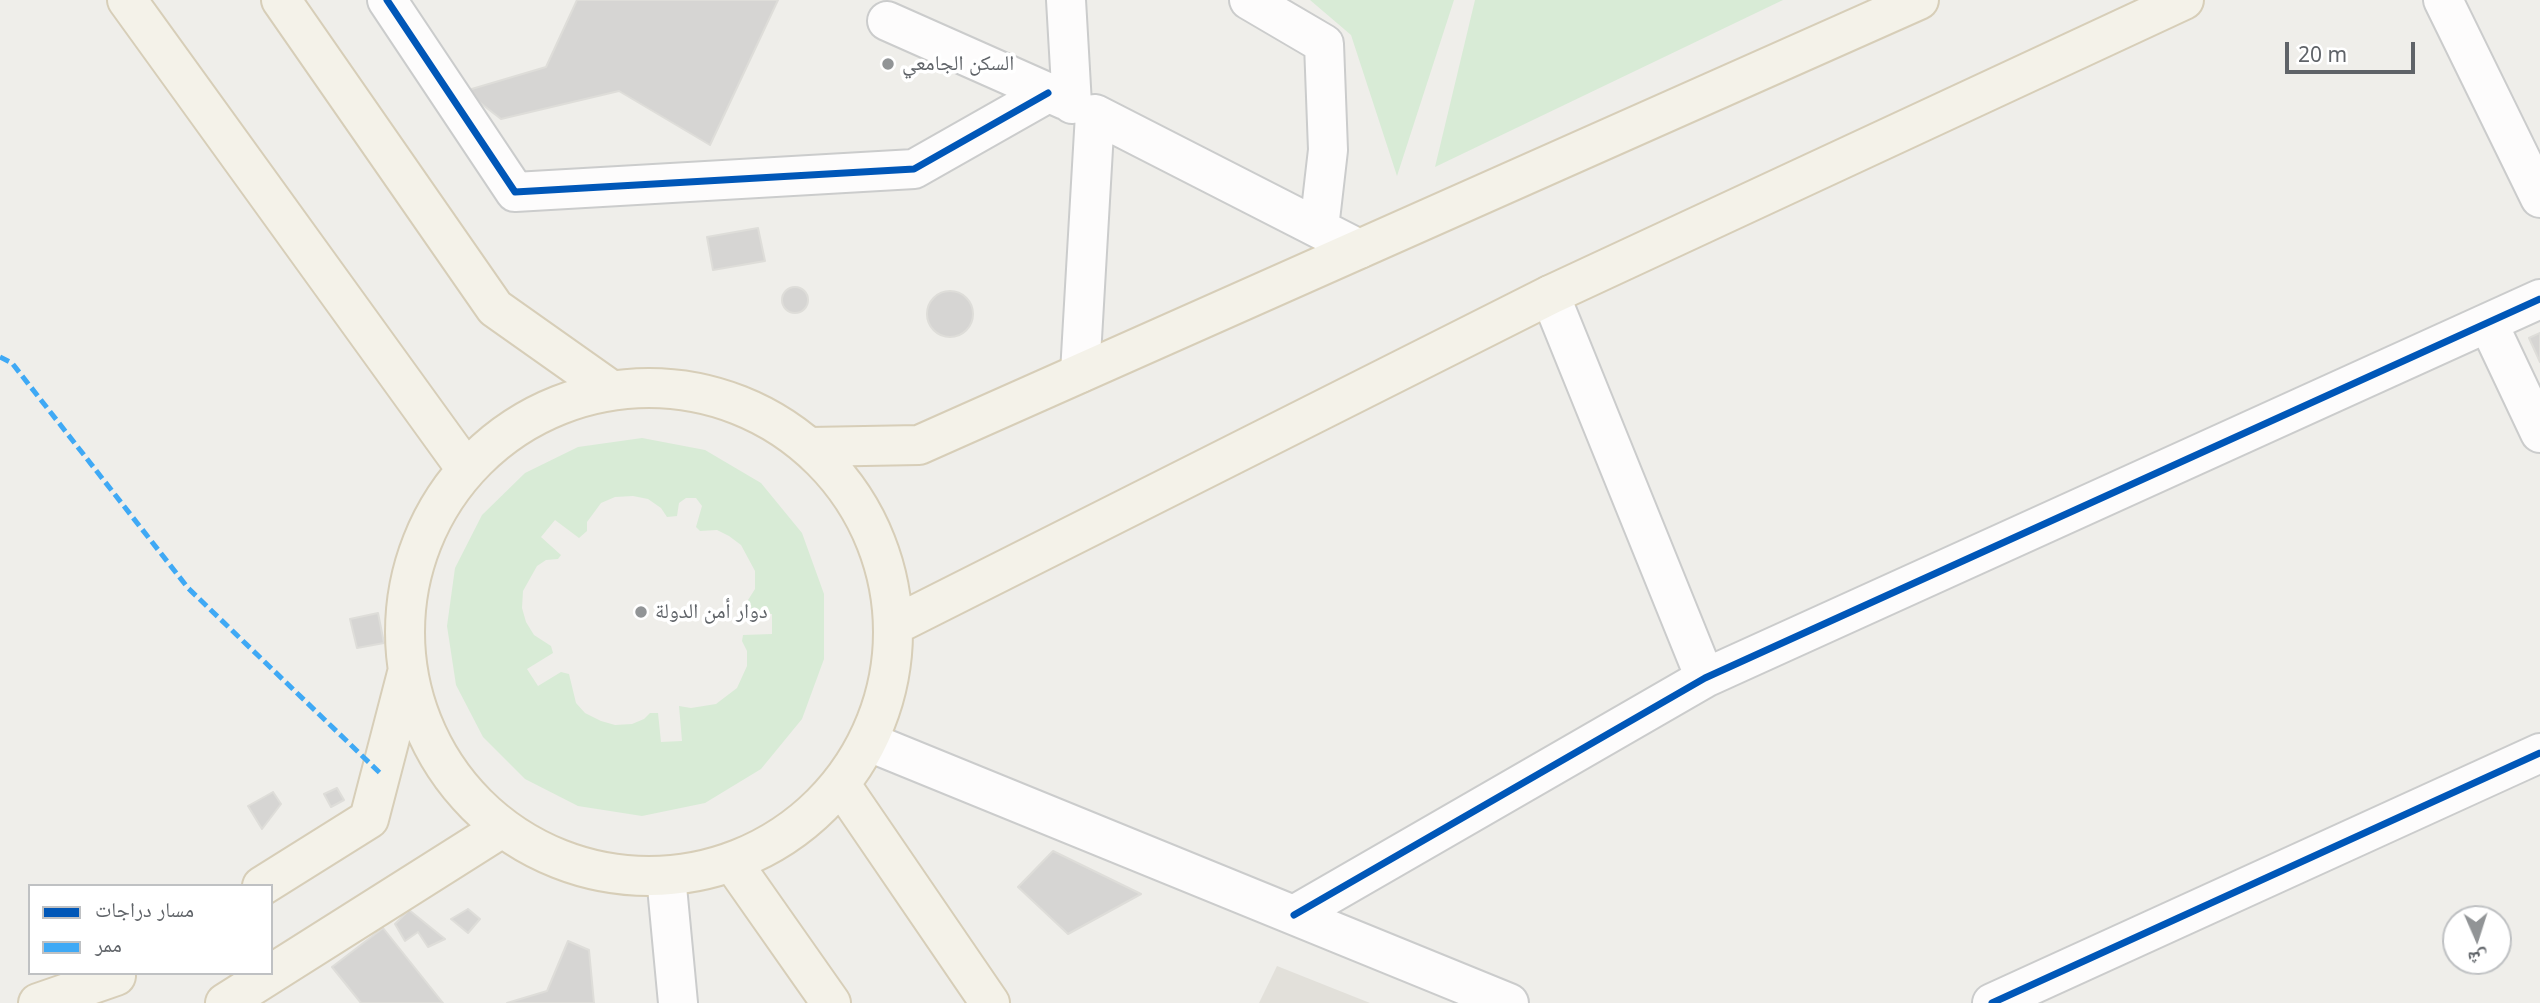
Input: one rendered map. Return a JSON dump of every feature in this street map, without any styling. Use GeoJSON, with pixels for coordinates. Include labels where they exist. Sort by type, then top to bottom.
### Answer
{"type":"FeatureCollection","features":[{"type":"Feature","properties":{"kind":"main road"},"geometry":{"type":"LineString","coordinates":[[127,0],[466,469]]}},
{"type":"Feature","properties":{"kind":"main road"},"geometry":{"type":"LineString","coordinates":[[281,0],[495,309],[611,390]]}},
{"type":"Feature","properties":{"kind":"main road"},"geometry":{"type":"LineString","coordinates":[[810,447],[919,445],[1919,0]]}},
{"type":"Feature","properties":{"kind":"main road"},"geometry":{"type":"LineString","coordinates":[[895,625],[1550,295],[2185,0]]}},
{"type":"Feature","properties":{"kind":"main road"},"geometry":{"type":"LineString","coordinates":[[682,389],[750,409],[810,447],[855,497],[884,559],[895,625],[889,686],[869,742],[841,785],[792,831],[732,862],[666,876],[608,873],[552,857],[502,828],[457,785],[425,732],[407,673],[405,600],[425,530],[466,469],[531,417],[611,390],[682,389]]}},
{"type":"Feature","properties":{"kind":"main road"},"geometry":{"type":"LineString","coordinates":[[265,884],[369,819],[407,673]]}},
{"type":"Feature","properties":{"kind":"main road"},"geometry":{"type":"LineString","coordinates":[[841,785],[990,1003]]}},
{"type":"Feature","properties":{"kind":"main road"},"geometry":{"type":"LineString","coordinates":[[273,973],[502,828]]}},
{"type":"Feature","properties":{"kind":"main road"},"geometry":{"type":"LineString","coordinates":[[732,862],[831,1003]]}},
{"type":"Feature","properties":{"kind":"main road"},"geometry":{"type":"LineString","coordinates":[[38,1003],[119,975]]}},
{"type":"Feature","properties":{"kind":"main road"},"geometry":{"type":"LineString","coordinates":[[80,1003],[119,975]]}},
{"type":"Feature","properties":{"kind":"main road"},"geometry":{"type":"LineString","coordinates":[[225,1003],[269,975]]}},
{"type":"Feature","properties":{"kind":"street"},"geometry":{"type":"LineString","coordinates":[[387,0],[515,192],[914,169],[1072,104]]}},
{"type":"Feature","properties":{"kind":"street"},"geometry":{"type":"LineString","coordinates":[[1066,0],[1080,373]]}},
{"type":"Feature","properties":{"kind":"street"},"geometry":{"type":"LineString","coordinates":[[1249,0],[1324,44],[1328,150],[1319,228]]}},
{"type":"Feature","properties":{"kind":"street"},"geometry":{"type":"LineString","coordinates":[[2442,0],[2540,198]]}},
{"type":"Feature","properties":{"kind":"street"},"geometry":{"type":"LineString","coordinates":[[887,21],[1072,104],[1359,250]]}},
{"type":"Feature","properties":{"kind":"street"},"geometry":{"type":"LineString","coordinates":[[1550,295],[1705,678]]}},
{"type":"Feature","properties":{"kind":"street"},"geometry":{"type":"LineString","coordinates":[[1294,915],[1705,678],[2540,299]]}},
{"type":"Feature","properties":{"kind":"street"},"geometry":{"type":"LineString","coordinates":[[2488,323],[2540,433]]}},
{"type":"Feature","properties":{"kind":"street"},"geometry":{"type":"LineString","coordinates":[[869,742],[1508,1003]]}},
{"type":"Feature","properties":{"kind":"street"},"geometry":{"type":"LineString","coordinates":[[1992,1003],[2540,753]]}},
{"type":"Feature","properties":{"kind":"street"},"geometry":{"type":"LineString","coordinates":[[666,876],[678,1003]]}},
{"type":"Feature","properties":{"kind":"shaded area"},"geometry":{"type":"Polygon","coordinates":[[[1277,966],[1370,1003],[1259,1003],[1277,966]]]}},
{"type":"Feature","properties":{"kind":"green space"},"geometry":{"type":"Polygon","coordinates":[[[1310,0],[1454,0],[1397,176],[1351,35],[1310,0]]]}},
{"type":"Feature","properties":{"kind":"green space"},"geometry":{"type":"Polygon","coordinates":[[[1475,0],[1783,0],[1435,167],[1475,0]]]}},
{"type":"Feature","properties":{"kind":"green space"},"geometry":{"type":"Polygon","coordinates":[[[642,438],[705,450],[761,483],[802,533],[824,594],[824,659],[802,719],[761,769],[705,803],[642,816],[578,806],[525,779],[483,737],[456,685],[447,626],[455,568],[482,515],[525,473],[578,447],[642,438]],[[615,497],[601,503],[587,522],[587,531],[579,538],[555,520],[541,537],[561,555],[558,559],[546,560],[537,566],[523,591],[522,608],[534,635],[551,646],[553,653],[527,669],[538,686],[561,672],[569,674],[576,703],[585,713],[601,721],[615,725],[632,724],[650,713],[658,713],[661,742],[682,741],[679,706],[691,708],[716,704],[737,688],[747,666],[743,635],[772,634],[772,614],[747,614],[743,608],[755,589],[755,571],[741,545],[729,536],[717,530],[700,531],[696,527],[702,506],[696,498],[686,498],[679,503],[677,516],[667,517],[661,508],[648,499],[615,497]]]}},
{"type":"Feature","properties":{"kind":"building"},"geometry":{"type":"Polygon","coordinates":[[[577,0],[778,0],[710,145],[619,91],[501,119],[465,91],[546,67],[577,0]]]}},
{"type":"Feature","properties":{"kind":"building"},"geometry":{"type":"Polygon","coordinates":[[[758,228],[765,261],[713,270],[707,237],[758,228]]]}},
{"type":"Feature","properties":{"kind":"building"},"geometry":{"type":"Polygon","coordinates":[[[795,287],[804,291],[808,300],[804,309],[795,313],[786,309],[782,300],[786,291],[795,287]]]}},
{"type":"Feature","properties":{"kind":"building"},"geometry":{"type":"Polygon","coordinates":[[[950,291],[966,298],[973,314],[966,330],[950,337],[934,330],[927,314],[934,298],[950,291]]]}},
{"type":"Feature","properties":{"kind":"building"},"geometry":{"type":"Polygon","coordinates":[[[2540,333],[2540,362],[2529,338],[2540,333]]]}},
{"type":"Feature","properties":{"kind":"building"},"geometry":{"type":"Polygon","coordinates":[[[378,613],[384,643],[357,648],[350,619],[378,613]]]}},
{"type":"Feature","properties":{"kind":"building"},"geometry":{"type":"Polygon","coordinates":[[[337,788],[344,800],[331,807],[324,794],[337,788]]]}},
{"type":"Feature","properties":{"kind":"building"},"geometry":{"type":"Polygon","coordinates":[[[273,792],[281,804],[262,829],[248,806],[273,792]]]}},
{"type":"Feature","properties":{"kind":"building"},"geometry":{"type":"Polygon","coordinates":[[[1053,851],[1141,894],[1068,934],[1018,887],[1053,851]]]}},
{"type":"Feature","properties":{"kind":"building"},"geometry":{"type":"Polygon","coordinates":[[[468,909],[480,919],[468,933],[451,919],[468,909]]]}},
{"type":"Feature","properties":{"kind":"building"},"geometry":{"type":"Polygon","coordinates":[[[409,910],[445,939],[428,947],[418,932],[405,941],[395,924],[409,910]]]}},
{"type":"Feature","properties":{"kind":"building"},"geometry":{"type":"Polygon","coordinates":[[[383,928],[443,1003],[361,1003],[332,967],[383,928]]]}},
{"type":"Feature","properties":{"kind":"building"},"geometry":{"type":"Polygon","coordinates":[[[568,941],[589,950],[594,1003],[507,1003],[547,991],[568,941]]]}},
{"type":"Feature","properties":{"kind":"marked path"},"geometry":{"type":"LineString","coordinates":[[0,357],[12,363],[188,588],[381,774]]}},
{"type":"Feature","properties":{"kind":"cycle path"},"geometry":{"type":"LineString","coordinates":[[387,0],[515,192],[914,169],[1048,93]]}},
{"type":"Feature","properties":{"kind":"cycle path"},"geometry":{"type":"LineString","coordinates":[[1294,915],[1705,678],[2540,299]]}},
{"type":"Feature","properties":{"kind":"cycle path"},"geometry":{"type":"LineString","coordinates":[[1992,1003],[2540,753]]}},
{"type":"Feature","properties":{"kind":"place","name":"السكن الجامعي"},"geometry":{"type":"Point","coordinates":[888,64]}},
{"type":"Feature","properties":{"kind":"place","name":"دوار أمن الدولة"},"geometry":{"type":"Point","coordinates":[641,612]}}]}
